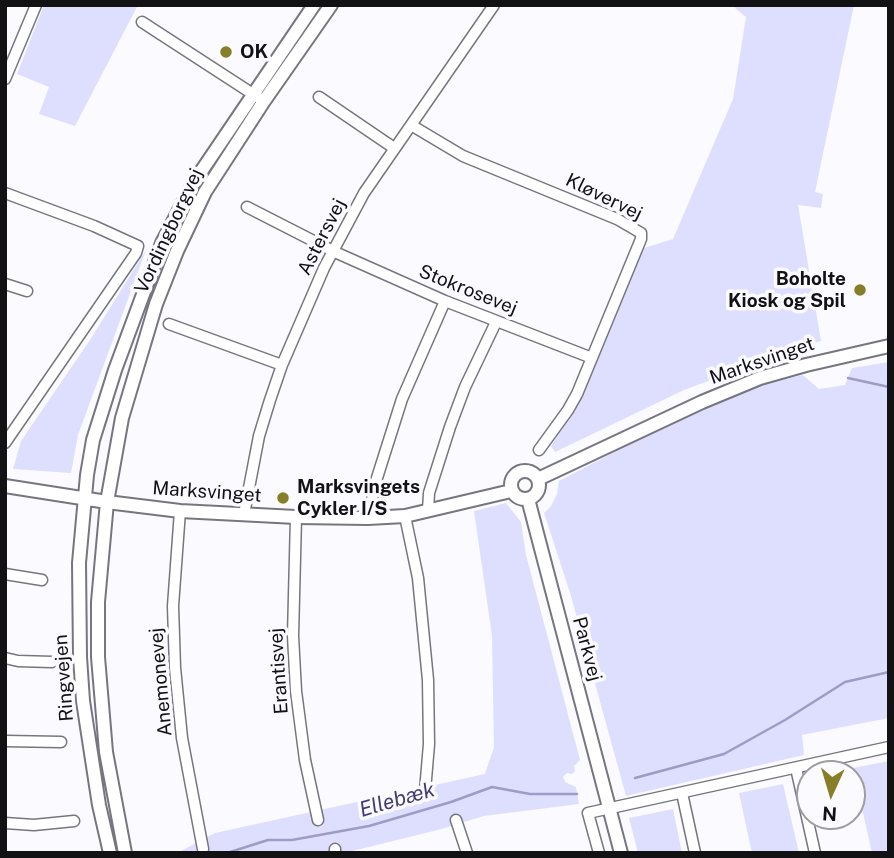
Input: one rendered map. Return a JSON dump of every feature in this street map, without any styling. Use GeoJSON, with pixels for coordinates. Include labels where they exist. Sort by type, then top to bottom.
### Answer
{"type":"FeatureCollection","features":[{"type":"Feature","properties":{"kind":"main road","name":"Vordingborgvej"},"geometry":{"type":"LineString","coordinates":[[107,502],[122,418],[156,304],[177,251],[205,192],[314,5]]}},
{"type":"Feature","properties":{"kind":"main road","name":"Vordingborgvej"},"geometry":{"type":"LineString","coordinates":[[85,499],[88,465],[101,415],[162,243],[194,182],[331,5]]}},
{"type":"Feature","properties":{"kind":"main road","name":"Marksvinget"},"geometry":{"type":"LineString","coordinates":[[538,479],[702,402],[760,378],[889,346]]}},
{"type":"Feature","properties":{"kind":"main road"},"geometry":{"type":"LineString","coordinates":[[529,471],[538,479],[537,492],[528,499],[520,499],[512,491],[510,482],[518,472],[529,471]]}},
{"type":"Feature","properties":{"kind":"main road","name":"Marksvinget"},"geometry":{"type":"LineString","coordinates":[[5,486],[180,511],[368,518],[428,512],[512,491]]}},
{"type":"Feature","properties":{"kind":"main road","name":"Ringvejen"},"geometry":{"type":"LineString","coordinates":[[85,499],[78,605],[83,701],[99,805],[110,853]]}},
{"type":"Feature","properties":{"kind":"main road","name":"Parkvej"},"geometry":{"type":"LineString","coordinates":[[528,499],[621,853]]}},
{"type":"Feature","properties":{"kind":"main road","name":"Ringvejen"},"geometry":{"type":"LineString","coordinates":[[107,502],[98,602],[98,657],[106,752],[125,853]]}},
{"type":"Feature","properties":{"kind":"street"},"geometry":{"type":"LineString","coordinates":[[5,79],[36,5]]}},
{"type":"Feature","properties":{"kind":"street","name":"Astersvej"},"geometry":{"type":"LineString","coordinates":[[244,514],[259,436],[282,365],[333,251],[364,193],[494,5]]}},
{"type":"Feature","properties":{"kind":"street"},"geometry":{"type":"LineString","coordinates":[[142,22],[258,97]]}},
{"type":"Feature","properties":{"kind":"street"},"geometry":{"type":"LineString","coordinates":[[319,97],[394,148]]}},
{"type":"Feature","properties":{"kind":"street","name":"Kløvervej"},"geometry":{"type":"LineString","coordinates":[[411,125],[463,156],[617,219],[641,233],[641,239],[568,411],[539,450]]}},
{"type":"Feature","properties":{"kind":"street"},"geometry":{"type":"LineString","coordinates":[[5,193],[94,226],[138,246],[131,261],[5,443]]}},
{"type":"Feature","properties":{"kind":"street","name":"Stokrosevej"},"geometry":{"type":"LineString","coordinates":[[247,207],[333,251],[446,301],[592,358]]}},
{"type":"Feature","properties":{"kind":"street"},"geometry":{"type":"LineString","coordinates":[[5,284],[27,291]]}},
{"type":"Feature","properties":{"kind":"street"},"geometry":{"type":"LineString","coordinates":[[368,518],[376,481],[402,399],[446,301]]}},
{"type":"Feature","properties":{"kind":"street"},"geometry":{"type":"LineString","coordinates":[[428,512],[429,493],[450,427],[465,387],[496,322]]}},
{"type":"Feature","properties":{"kind":"street"},"geometry":{"type":"LineString","coordinates":[[169,324],[282,365]]}},
{"type":"Feature","properties":{"kind":"street","name":"Anemonevej"},"geometry":{"type":"LineString","coordinates":[[180,511],[173,606],[175,668],[182,738],[203,849]]}},
{"type":"Feature","properties":{"kind":"street"},"geometry":{"type":"LineString","coordinates":[[405,516],[418,578],[428,668],[429,744],[425,791]]}},
{"type":"Feature","properties":{"kind":"street","name":"Erantisvej"},"geometry":{"type":"LineString","coordinates":[[296,517],[293,636],[296,691],[305,760],[318,820]]}},
{"type":"Feature","properties":{"kind":"street"},"geometry":{"type":"LineString","coordinates":[[5,575],[42,580]]}},
{"type":"Feature","properties":{"kind":"street"},"geometry":{"type":"LineString","coordinates":[[5,659],[18,662],[52,662]]}},
{"type":"Feature","properties":{"kind":"street"},"geometry":{"type":"LineString","coordinates":[[5,741],[61,742]]}},
{"type":"Feature","properties":{"kind":"street"},"geometry":{"type":"LineString","coordinates":[[831,760],[889,747]]}},
{"type":"Feature","properties":{"kind":"street"},"geometry":{"type":"LineString","coordinates":[[599,853],[589,813],[796,768]]}},
{"type":"Feature","properties":{"kind":"street"},"geometry":{"type":"LineString","coordinates":[[682,793],[695,853]]}},
{"type":"Feature","properties":{"kind":"street"},"geometry":{"type":"LineString","coordinates":[[456,820],[467,853]]}},
{"type":"Feature","properties":{"kind":"street"},"geometry":{"type":"LineString","coordinates":[[5,823],[34,825],[74,821]]}},
{"type":"Feature","properties":{"kind":"street"},"geometry":{"type":"LineString","coordinates":[[810,830],[815,853]]}},
{"type":"Feature","properties":{"kind":"shaded area"},"geometry":{"type":"Polygon","coordinates":[[[44,5],[138,5],[75,126],[39,114],[49,87],[17,74],[44,5]]]}},
{"type":"Feature","properties":{"kind":"shaded area"},"geometry":{"type":"Polygon","coordinates":[[[737,5],[854,5],[815,192],[823,194],[821,208],[798,205],[821,341],[684,390],[555,452],[551,446],[579,402],[641,249],[673,239],[733,99],[746,17],[735,8],[737,5]]]}},
{"type":"Feature","properties":{"kind":"shaded area"},"geometry":{"type":"Polygon","coordinates":[[[146,250],[78,435],[71,473],[13,469],[21,441],[90,340],[146,250]]]}},
{"type":"Feature","properties":{"kind":"shaded area"},"geometry":{"type":"Polygon","coordinates":[[[889,362],[889,718],[802,735],[804,755],[626,796],[571,596],[544,513],[557,494],[559,481],[699,408],[764,384],[803,375],[819,389],[845,385],[852,368],[889,362]]]}},
{"type":"Feature","properties":{"kind":"shaded area"},"geometry":{"type":"Polygon","coordinates":[[[506,503],[521,522],[526,555],[580,760],[574,766],[575,771],[572,774],[567,773],[563,777],[565,782],[576,787],[579,804],[484,816],[344,853],[177,853],[215,833],[485,774],[494,747],[492,636],[474,511],[506,503]]]}},
{"type":"Feature","properties":{"kind":"shaded area"},"geometry":{"type":"Polygon","coordinates":[[[889,761],[889,853],[872,853],[866,826],[866,765],[889,761]]]}},
{"type":"Feature","properties":{"kind":"shaded area"},"geometry":{"type":"Polygon","coordinates":[[[783,784],[799,853],[752,853],[739,793],[783,784]]]}},
{"type":"Feature","properties":{"kind":"shaded area"},"geometry":{"type":"Polygon","coordinates":[[[673,809],[682,853],[638,853],[629,818],[673,809]]]}},
{"type":"Feature","properties":{"kind":"waterway"},"geometry":{"type":"LineString","coordinates":[[848,378],[889,387]]}},
{"type":"Feature","properties":{"kind":"waterway","name":"Ellebæk"},"geometry":{"type":"LineString","coordinates":[[635,778],[724,754],[845,682],[889,672]]}},
{"type":"Feature","properties":{"kind":"waterway","name":"Ellebæk"},"geometry":{"type":"LineString","coordinates":[[227,853],[268,840],[292,840],[369,826],[492,787],[530,794],[577,794]]}},
{"type":"Feature","properties":{"kind":"place","name":"OK"},"geometry":{"type":"Point","coordinates":[226,52]}},
{"type":"Feature","properties":{"kind":"place","name":"Boholte Kiosk og Spil"},"geometry":{"type":"Point","coordinates":[860,290]}},
{"type":"Feature","properties":{"kind":"place","name":"Marksvingets Cykler I/S"},"geometry":{"type":"Point","coordinates":[283,498]}}]}
